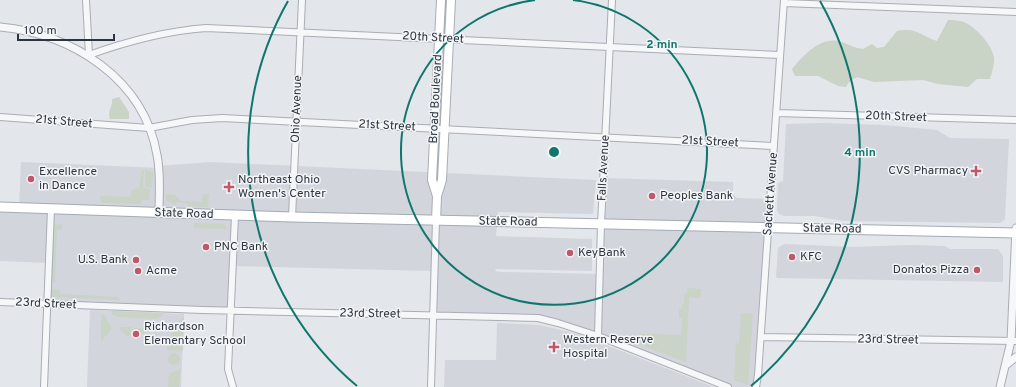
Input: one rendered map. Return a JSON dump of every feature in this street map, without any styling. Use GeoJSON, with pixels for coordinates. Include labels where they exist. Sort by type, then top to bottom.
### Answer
{"type":"FeatureCollection","features":[{"type":"Feature","properties":{"kind":"main road","name":"Broad Boulevard"},"geometry":{"type":"LineString","coordinates":[[437,196],[432,180],[441,0]]}},
{"type":"Feature","properties":{"kind":"main road","name":"Broad Boulevard"},"geometry":{"type":"LineString","coordinates":[[436,221],[437,196],[442,180],[451,0]]}},
{"type":"Feature","properties":{"kind":"main road","name":"State Road"},"geometry":{"type":"LineString","coordinates":[[0,207],[292,218],[1016,233]]}},
{"type":"Feature","properties":{"kind":"street"},"geometry":{"type":"LineString","coordinates":[[86,0],[89,55]]}},
{"type":"Feature","properties":{"kind":"street","name":"Ohio Avenue"},"geometry":{"type":"LineString","coordinates":[[292,218],[302,0]]}},
{"type":"Feature","properties":{"kind":"street","name":"Falls Avenue"},"geometry":{"type":"LineString","coordinates":[[598,336],[601,224],[612,0]]}},
{"type":"Feature","properties":{"kind":"street"},"geometry":{"type":"LineString","coordinates":[[784,1],[1016,12]]}},
{"type":"Feature","properties":{"kind":"street","name":"Sackett Avenue"},"geometry":{"type":"LineString","coordinates":[[756,387],[769,228],[784,1]]}},
{"type":"Feature","properties":{"kind":"street"},"geometry":{"type":"LineString","coordinates":[[0,27],[47,37],[89,55],[110,72],[128,90],[144,115],[159,164],[158,213]]}},
{"type":"Feature","properties":{"kind":"street","name":"20th Street"},"geometry":{"type":"LineString","coordinates":[[89,55],[136,39],[182,30],[220,28],[780,55]]}},
{"type":"Feature","properties":{"kind":"street","name":"20th Street"},"geometry":{"type":"LineString","coordinates":[[776,113],[1016,120]]}},
{"type":"Feature","properties":{"kind":"street","name":"21st Street"},"geometry":{"type":"LineString","coordinates":[[0,117],[149,128],[212,118],[774,146]]}},
{"type":"Feature","properties":{"kind":"street"},"geometry":{"type":"LineString","coordinates":[[44,387],[51,209]]}},
{"type":"Feature","properties":{"kind":"street"},"geometry":{"type":"LineString","coordinates":[[233,387],[228,368],[235,216]]}},
{"type":"Feature","properties":{"kind":"street","name":"Broad Boulevard"},"geometry":{"type":"LineString","coordinates":[[431,387],[436,221]]}},
{"type":"Feature","properties":{"kind":"street"},"geometry":{"type":"LineString","coordinates":[[1000,387],[1013,341],[1016,228]]}},
{"type":"Feature","properties":{"kind":"street","name":"23rd Street"},"geometry":{"type":"LineString","coordinates":[[0,302],[231,311],[538,318],[598,336],[728,387]]}},
{"type":"Feature","properties":{"kind":"street","name":"23rd Street"},"geometry":{"type":"LineString","coordinates":[[760,337],[963,342],[1013,341]]}},
{"type":"Feature","properties":{"kind":"street"},"geometry":{"type":"LineString","coordinates":[[1006,365],[1016,357]]}},
{"type":"Feature","properties":{"kind":"shaded area"},"geometry":{"type":"Polygon","coordinates":[[[948,20],[966,23],[974,28],[986,41],[994,57],[990,79],[977,79],[968,87],[938,84],[923,80],[874,82],[857,77],[849,82],[846,87],[838,86],[818,76],[795,76],[792,69],[808,52],[827,41],[842,42],[863,49],[872,44],[877,48],[884,47],[897,31],[909,30],[918,32],[937,41],[948,20]]]}},
{"type":"Feature","properties":{"kind":"shaded area"},"geometry":{"type":"Polygon","coordinates":[[[119,97],[129,112],[129,119],[110,119],[109,114],[112,99],[119,97]]]}},
{"type":"Feature","properties":{"kind":"shaded area"},"geometry":{"type":"Polygon","coordinates":[[[821,123],[884,125],[937,130],[950,138],[1009,139],[1005,219],[1000,223],[843,221],[815,216],[784,216],[779,214],[777,210],[778,183],[783,181],[786,124],[821,123]]]}},
{"type":"Feature","properties":{"kind":"shaded area"},"geometry":{"type":"Polygon","coordinates":[[[21,162],[159,168],[159,166],[210,162],[596,180],[593,214],[498,212],[496,236],[592,239],[592,271],[495,269],[496,271],[502,272],[600,274],[603,178],[733,182],[733,194],[737,198],[770,199],[756,387],[728,387],[548,320],[433,315],[433,271],[233,266],[231,311],[47,304],[49,263],[0,261],[0,207],[19,208],[21,162]]]}},
{"type":"Feature","properties":{"kind":"shaded area"},"geometry":{"type":"Polygon","coordinates":[[[142,170],[144,170],[143,187],[150,189],[149,200],[141,200],[141,204],[101,203],[100,196],[130,197],[131,191],[139,187],[142,170]]]}},
{"type":"Feature","properties":{"kind":"shaded area"},"geometry":{"type":"Polygon","coordinates":[[[145,170],[153,172],[152,188],[145,186],[145,170]]]}},
{"type":"Feature","properties":{"kind":"shaded area"},"geometry":{"type":"Polygon","coordinates":[[[166,194],[175,195],[181,201],[202,202],[203,194],[209,194],[208,207],[188,206],[187,203],[177,202],[175,205],[166,200],[166,194]]]}},
{"type":"Feature","properties":{"kind":"shaded area"},"geometry":{"type":"Polygon","coordinates":[[[194,223],[223,224],[228,229],[193,228],[194,223]]]}},
{"type":"Feature","properties":{"kind":"shaded area"},"geometry":{"type":"Polygon","coordinates":[[[62,224],[62,230],[57,230],[55,282],[51,282],[54,225],[62,224]]]}},
{"type":"Feature","properties":{"kind":"shaded area"},"geometry":{"type":"Polygon","coordinates":[[[784,244],[852,247],[909,245],[945,246],[950,249],[998,249],[1003,256],[1003,282],[778,278],[776,277],[778,248],[784,244]]]}},
{"type":"Feature","properties":{"kind":"shaded area"},"geometry":{"type":"Polygon","coordinates":[[[687,288],[701,289],[700,298],[689,298],[686,362],[635,343],[640,334],[681,335],[682,318],[679,318],[679,309],[682,309],[682,304],[684,304],[684,295],[687,292],[687,288]]]}},
{"type":"Feature","properties":{"kind":"shaded area"},"geometry":{"type":"Polygon","coordinates":[[[51,289],[60,290],[60,294],[119,297],[119,300],[50,297],[51,289]]]}},
{"type":"Feature","properties":{"kind":"shaded area","name":"Richardson Elementary School"},"geometry":{"type":"Polygon","coordinates":[[[90,310],[184,314],[181,387],[87,387],[90,310]]]}},
{"type":"Feature","properties":{"kind":"shaded area"},"geometry":{"type":"Polygon","coordinates":[[[111,311],[164,313],[158,319],[118,317],[113,315],[111,311]]]}},
{"type":"Feature","properties":{"kind":"shaded area"},"geometry":{"type":"Polygon","coordinates":[[[741,313],[753,314],[748,385],[734,380],[736,344],[739,343],[741,313]]]}},
{"type":"Feature","properties":{"kind":"shaded area"},"geometry":{"type":"Polygon","coordinates":[[[101,315],[104,315],[111,326],[111,330],[101,341],[101,315]]]}},
{"type":"Feature","properties":{"kind":"shaded area"},"geometry":{"type":"Polygon","coordinates":[[[184,317],[183,351],[167,350],[167,341],[181,319],[184,317]]]}},
{"type":"Feature","properties":{"kind":"shaded area","name":"Western Reserve Hospital"},"geometry":{"type":"Polygon","coordinates":[[[497,323],[540,325],[578,334],[714,387],[444,387],[445,360],[496,360],[497,323]]]}},
{"type":"Feature","properties":{"kind":"shaded area"},"geometry":{"type":"Polygon","coordinates":[[[121,327],[131,327],[131,336],[127,336],[120,330],[121,327]]]}},
{"type":"Feature","properties":{"kind":"shaded area"},"geometry":{"type":"Polygon","coordinates":[[[134,328],[151,328],[152,330],[135,337],[134,328]]]}},
{"type":"Feature","properties":{"kind":"shaded area"},"geometry":{"type":"Polygon","coordinates":[[[174,353],[178,355],[180,359],[178,363],[174,365],[170,363],[168,359],[170,355],[174,353]]]}},
{"type":"Feature","properties":{"kind":"shaded area"},"geometry":{"type":"Polygon","coordinates":[[[180,369],[179,387],[168,387],[169,374],[180,369]]]}},
{"type":"Feature","properties":{"kind":"place","name":"CVS Pharmacy"},"geometry":{"type":"Point","coordinates":[976,171]}},
{"type":"Feature","properties":{"kind":"place","name":"Excellence in Dance"},"geometry":{"type":"Point","coordinates":[31,179]}},
{"type":"Feature","properties":{"kind":"place","name":"Northeast Ohio Women's Center"},"geometry":{"type":"Point","coordinates":[229,187]}},
{"type":"Feature","properties":{"kind":"place","name":"Peoples Bank"},"geometry":{"type":"Point","coordinates":[652,196]}},
{"type":"Feature","properties":{"kind":"place","name":"PNC Bank"},"geometry":{"type":"Point","coordinates":[206,247]}},
{"type":"Feature","properties":{"kind":"place","name":"KeyBank"},"geometry":{"type":"Point","coordinates":[570,253]}},
{"type":"Feature","properties":{"kind":"place","name":"KFC"},"geometry":{"type":"Point","coordinates":[792,257]}},
{"type":"Feature","properties":{"kind":"place","name":"U.S. Bank"},"geometry":{"type":"Point","coordinates":[136,260]}},
{"type":"Feature","properties":{"kind":"place","name":"Donatos Pizza"},"geometry":{"type":"Point","coordinates":[977,270]}},
{"type":"Feature","properties":{"kind":"place","name":"Acme"},"geometry":{"type":"Point","coordinates":[138,271]}},
{"type":"Feature","properties":{"kind":"place","name":"Richardson Elementary School"},"geometry":{"type":"Point","coordinates":[136,334]}},
{"type":"Feature","properties":{"kind":"place","name":"Western Reserve Hospital"},"geometry":{"type":"Point","coordinates":[554,347]}}]}
